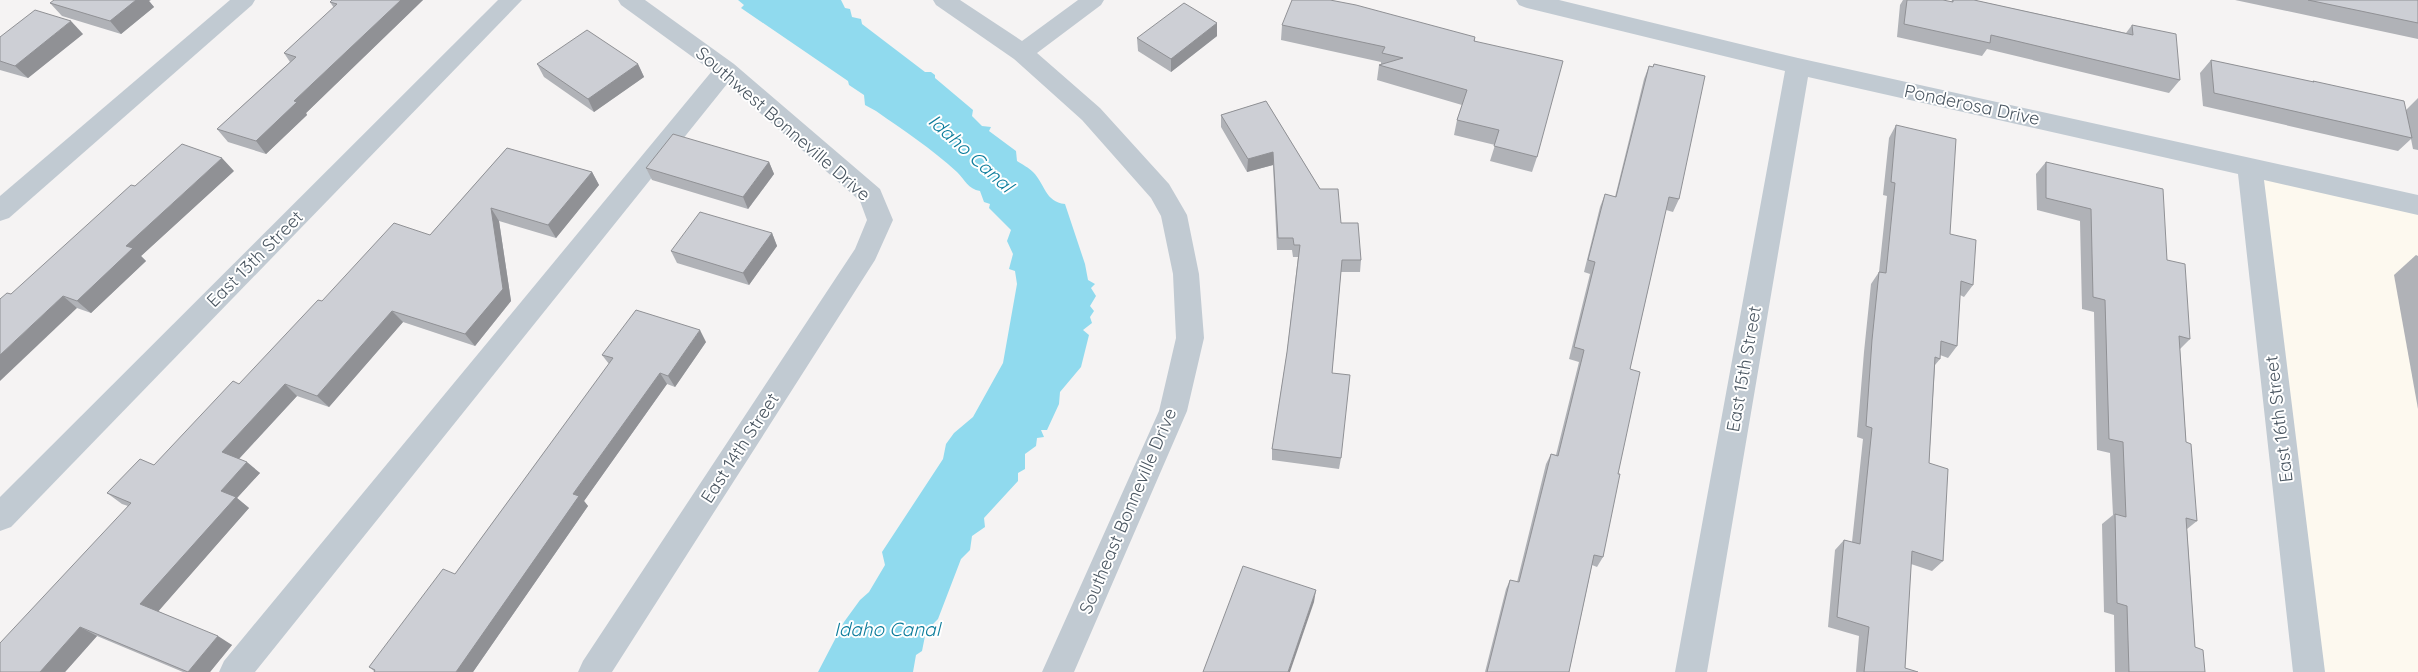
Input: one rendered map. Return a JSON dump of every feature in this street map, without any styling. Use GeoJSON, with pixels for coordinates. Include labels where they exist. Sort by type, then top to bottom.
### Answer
{"type":"FeatureCollection","features":[{"type":"Feature","properties":{"kind":"street"},"geometry":{"type":"LineString","coordinates":[[0,211],[244,0]]}},
{"type":"Feature","properties":{"kind":"street","name":"East 13th Street"},"geometry":{"type":"LineString","coordinates":[[0,517],[510,0]]}},
{"type":"Feature","properties":{"kind":"street","name":"Southwest Bonneville Drive"},"geometry":{"type":"LineString","coordinates":[[629,0],[726,70],[871,196],[880,220]]}},
{"type":"Feature","properties":{"kind":"street","name":"Southeast Bonneville Drive"},"geometry":{"type":"LineString","coordinates":[[944,0],[1022,53],[1091,114],[1160,191],[1174,215],[1186,274],[1190,338],[1173,412],[1058,672]]}},
{"type":"Feature","properties":{"kind":"street"},"geometry":{"type":"LineString","coordinates":[[1022,53],[1093,0]]}},
{"type":"Feature","properties":{"kind":"street","name":"Ponderosa Drive"},"geometry":{"type":"LineString","coordinates":[[1527,0],[1798,66],[2418,205]]}},
{"type":"Feature","properties":{"kind":"street","name":"East 15th Street"},"geometry":{"type":"LineString","coordinates":[[1691,672],[1798,66]]}},
{"type":"Feature","properties":{"kind":"street"},"geometry":{"type":"LineString","coordinates":[[234,672],[726,70]]}},
{"type":"Feature","properties":{"kind":"street","name":"East 16th Street"},"geometry":{"type":"LineString","coordinates":[[2250,167],[2309,672]]}},
{"type":"Feature","properties":{"kind":"street","name":"East 14th Street"},"geometry":{"type":"LineString","coordinates":[[594,672],[866,253],[880,220]]}},
{"type":"Feature","properties":{"kind":"shaded area"},"geometry":{"type":"Polygon","coordinates":[[[2250,167],[2418,206],[2418,672],[2309,672],[2250,167]]]}},
{"type":"Feature","properties":{"kind":"water","name":"Idaho Canal"},"geometry":{"type":"Polygon","coordinates":[[[738,0],[841,0],[845,8],[850,9],[852,17],[861,19],[862,24],[925,72],[931,72],[935,75],[935,78],[973,110],[972,116],[982,126],[991,127],[989,131],[1016,151],[1017,161],[1033,172],[1053,200],[1065,204],[1085,264],[1088,280],[1095,284],[1091,288],[1096,296],[1090,306],[1094,311],[1090,317],[1092,323],[1083,330],[1089,335],[1081,367],[1060,392],[1059,404],[1047,430],[1041,430],[1044,437],[1037,438],[1036,446],[1025,454],[1025,469],[1018,473],[1018,481],[984,518],[985,527],[972,536],[970,550],[961,559],[938,619],[926,631],[922,651],[916,655],[913,672],[818,672],[844,622],[860,600],[869,592],[885,565],[882,552],[943,459],[946,444],[954,433],[973,417],[1003,363],[1017,284],[1015,271],[1009,269],[1013,254],[1007,241],[1011,230],[989,208],[990,204],[984,202],[980,191],[970,186],[957,172],[928,148],[865,105],[864,95],[849,85],[848,81],[741,8],[744,5],[738,0]]]}},
{"type":"Feature","properties":{"kind":"building"},"geometry":{"type":"Polygon","coordinates":[[[54,0],[136,0],[110,21],[50,3],[54,0]]]}},
{"type":"Feature","properties":{"kind":"building"},"geometry":{"type":"Polygon","coordinates":[[[332,0],[401,0],[294,101],[297,102],[256,141],[217,129],[296,57],[284,53],[337,4],[330,2],[332,0]]]}},
{"type":"Feature","properties":{"kind":"building"},"geometry":{"type":"Polygon","coordinates":[[[1292,0],[1330,0],[1356,5],[1475,37],[1474,41],[1563,61],[1537,157],[1494,146],[1499,130],[1457,120],[1467,90],[1379,65],[1403,58],[1382,53],[1385,47],[1282,25],[1292,0]]]}},
{"type":"Feature","properties":{"kind":"building"},"geometry":{"type":"Polygon","coordinates":[[[1907,0],[1943,0],[1953,2],[1953,0],[1974,0],[2133,35],[2132,25],[2176,34],[2180,80],[1991,35],[1990,43],[1904,24],[1907,0]]]}},
{"type":"Feature","properties":{"kind":"building"},"geometry":{"type":"Polygon","coordinates":[[[2308,0],[2418,0],[2418,23],[2308,0]]]}},
{"type":"Feature","properties":{"kind":"building"},"geometry":{"type":"Polygon","coordinates":[[[1184,3],[1217,23],[1171,59],[1137,38],[1184,3]]]}},
{"type":"Feature","properties":{"kind":"building"},"geometry":{"type":"Polygon","coordinates":[[[35,10],[71,21],[15,66],[0,61],[0,37],[35,10]]]}},
{"type":"Feature","properties":{"kind":"building"},"geometry":{"type":"Polygon","coordinates":[[[587,30],[638,64],[588,99],[537,64],[587,30]]]}},
{"type":"Feature","properties":{"kind":"building"},"geometry":{"type":"Polygon","coordinates":[[[2211,60],[2404,101],[2412,138],[2214,93],[2211,60]]]}},
{"type":"Feature","properties":{"kind":"building"},"geometry":{"type":"Polygon","coordinates":[[[1654,64],[1705,76],[1679,199],[1669,197],[1630,369],[1640,372],[1618,474],[1620,474],[1603,557],[1594,555],[1569,672],[1487,672],[1510,580],[1519,582],[1551,454],[1558,456],[1584,350],[1574,347],[1595,262],[1588,260],[1605,194],[1616,197],[1649,66],[1653,67],[1654,64]]]}},
{"type":"Feature","properties":{"kind":"building"},"geometry":{"type":"Polygon","coordinates":[[[1266,101],[1320,189],[1338,189],[1341,223],[1358,223],[1361,260],[1342,260],[1332,373],[1350,375],[1341,458],[1272,449],[1287,352],[1300,245],[1294,245],[1293,238],[1278,238],[1273,152],[1248,159],[1221,115],[1266,101]]]}},
{"type":"Feature","properties":{"kind":"building"},"geometry":{"type":"Polygon","coordinates":[[[1896,125],[1956,139],[1950,234],[1976,240],[1973,285],[1961,281],[1957,346],[1941,341],[1940,359],[1935,357],[1929,463],[1948,469],[1943,561],[1912,551],[1905,668],[1918,672],[1864,672],[1869,627],[1837,617],[1844,540],[1860,544],[1872,428],[1866,426],[1872,340],[1879,272],[1886,273],[1895,183],[1891,182],[1896,125]]]}},
{"type":"Feature","properties":{"kind":"building"},"geometry":{"type":"Polygon","coordinates":[[[673,134],[769,162],[743,197],[646,168],[673,134]]]}},
{"type":"Feature","properties":{"kind":"building"},"geometry":{"type":"Polygon","coordinates":[[[182,144],[222,158],[126,246],[133,248],[77,301],[63,296],[0,355],[0,299],[7,293],[11,294],[131,185],[135,186],[182,144]]]}},
{"type":"Feature","properties":{"kind":"building"},"geometry":{"type":"Polygon","coordinates":[[[507,148],[592,172],[548,225],[491,208],[503,289],[465,334],[392,311],[317,396],[285,384],[222,452],[247,462],[221,491],[236,497],[140,604],[218,636],[188,672],[80,627],[40,672],[0,672],[0,643],[131,503],[107,493],[140,459],[154,465],[233,381],[239,384],[318,300],[322,301],[394,223],[430,235],[507,148]]]}},
{"type":"Feature","properties":{"kind":"building"},"geometry":{"type":"Polygon","coordinates":[[[2046,162],[2163,189],[2167,260],[2185,264],[2190,339],[2179,336],[2186,442],[2191,444],[2197,521],[2186,518],[2195,647],[2203,650],[2205,672],[2129,672],[2127,606],[2117,603],[2115,514],[2126,517],[2123,442],[2109,439],[2105,300],[2093,297],[2091,209],[2046,198],[2046,162]]]}},
{"type":"Feature","properties":{"kind":"building"},"geometry":{"type":"Polygon","coordinates":[[[700,212],[772,233],[743,273],[671,251],[700,212]]]}},
{"type":"Feature","properties":{"kind":"building"},"geometry":{"type":"Polygon","coordinates":[[[636,310],[700,330],[668,376],[660,373],[573,494],[579,496],[456,672],[374,672],[375,670],[369,667],[443,569],[455,574],[613,358],[602,355],[636,310]]]}},
{"type":"Feature","properties":{"kind":"building"},"geometry":{"type":"Polygon","coordinates":[[[1243,566],[1316,590],[1288,672],[1203,672],[1243,566]]]}}]}
